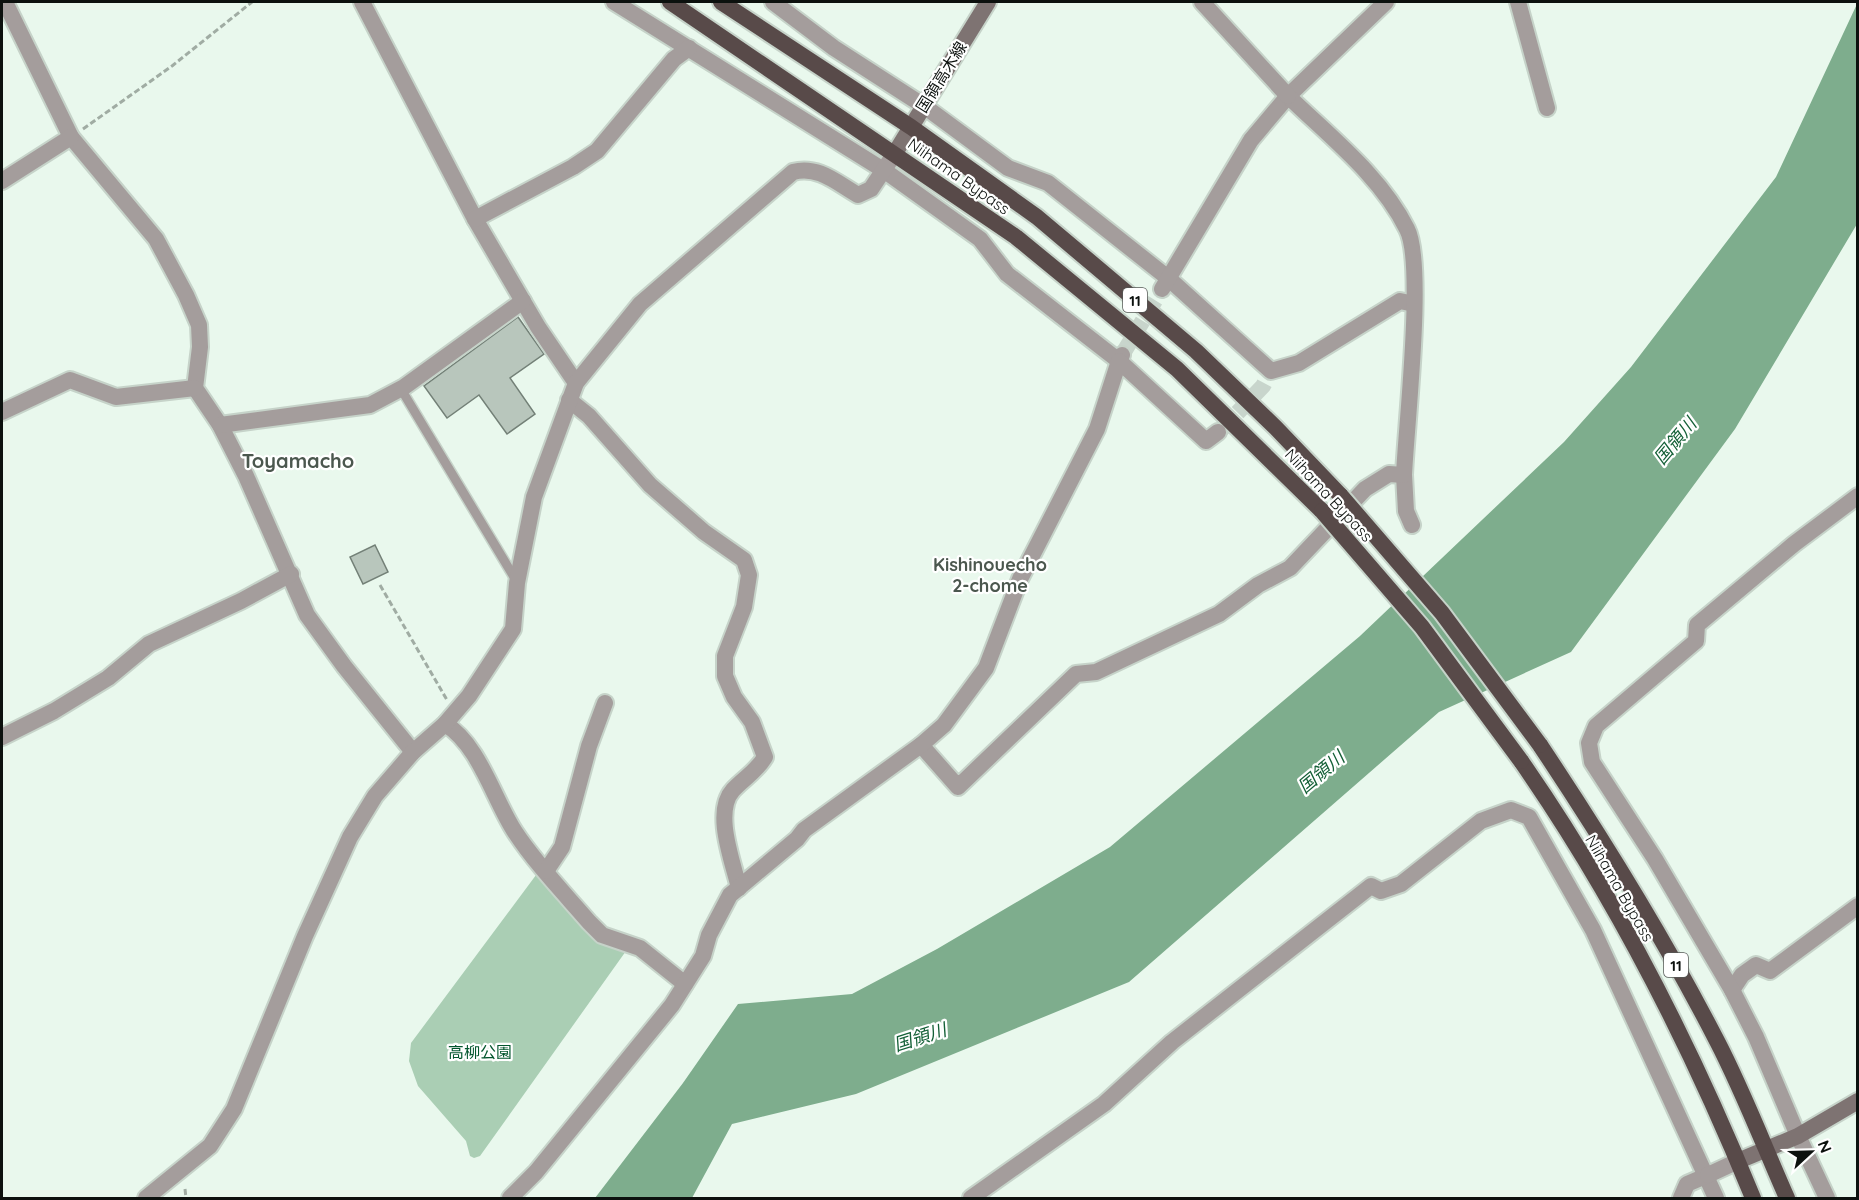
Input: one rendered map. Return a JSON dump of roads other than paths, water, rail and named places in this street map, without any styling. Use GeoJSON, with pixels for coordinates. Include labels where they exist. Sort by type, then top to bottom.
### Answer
{"type":"FeatureCollection","features":[{"type":"Feature","properties":{"kind":"highway","name":"Niihama Bypass"},"geometry":{"type":"LineString","coordinates":[[670,2],[1016,237],[1177,369],[1322,511],[1422,627],[1521,761],[1620,919],[1685,1046],[1753,1198]]}},
{"type":"Feature","properties":{"kind":"highway","name":"Niihama Bypass"},"geometry":{"type":"LineString","coordinates":[[721,2],[911,127],[1037,217],[1196,351],[1276,428],[1341,496],[1442,613],[1540,745],[1602,838],[1655,926],[1718,1043],[1787,1198]]}},
{"type":"Feature","properties":{"kind":"main road","name":"国領高木線"},"geometry":{"type":"LineString","coordinates":[[895,153],[988,2]]}},
{"type":"Feature","properties":{"kind":"main road"},"geometry":{"type":"LineString","coordinates":[[1738,1161],[1797,1136],[1857,1101]]}},
{"type":"Feature","properties":{"kind":"street"},"geometry":{"type":"LineString","coordinates":[[5,2],[71,137],[156,239],[186,295],[199,325],[200,347],[195,388],[220,426],[291,574],[307,615],[344,666],[413,752]]}},
{"type":"Feature","properties":{"kind":"street"},"geometry":{"type":"LineString","coordinates":[[362,2],[475,219],[576,383]]}},
{"type":"Feature","properties":{"kind":"street"},"geometry":{"type":"LineString","coordinates":[[615,2],[885,171],[980,239],[1007,274],[1121,358],[1206,441],[1218,432]]}},
{"type":"Feature","properties":{"kind":"street"},"geometry":{"type":"LineString","coordinates":[[773,2],[834,48],[924,106],[1008,168],[1048,183],[1271,371],[1299,363],[1400,302],[1414,304]]}},
{"type":"Feature","properties":{"kind":"street"},"geometry":{"type":"LineString","coordinates":[[1202,2],[1288,96],[1370,176],[1400,217],[1413,245],[1414,304],[1404,475],[1406,511],[1412,525]]}},
{"type":"Feature","properties":{"kind":"street"},"geometry":{"type":"LineString","coordinates":[[1165,283],[1251,140],[1288,96],[1386,2]]}},
{"type":"Feature","properties":{"kind":"street"},"geometry":{"type":"LineString","coordinates":[[1518,2],[1547,108]]}},
{"type":"Feature","properties":{"kind":"street"},"geometry":{"type":"LineString","coordinates":[[475,219],[573,167],[597,151],[674,59],[689,48]]}},
{"type":"Feature","properties":{"kind":"street"},"geometry":{"type":"LineString","coordinates":[[2,181],[71,137]]}},
{"type":"Feature","properties":{"kind":"street"},"geometry":{"type":"LineString","coordinates":[[146,1198],[210,1146],[234,1109],[305,936],[350,837],[375,796],[413,752],[450,719],[469,696],[513,629],[517,583],[534,497],[576,383],[640,304],[793,172],[806,168],[814,169],[858,195],[871,189],[895,153]]}},
{"type":"Feature","properties":{"kind":"street"},"geometry":{"type":"LineString","coordinates":[[220,426],[370,405],[400,389],[524,301]]}},
{"type":"Feature","properties":{"kind":"street"},"geometry":{"type":"LineString","coordinates":[[510,1198],[559,1144],[654,1027],[703,956],[718,916],[730,895],[797,839],[804,830],[921,745],[944,725],[986,668],[1020,579],[1097,429],[1121,358]]}},
{"type":"Feature","properties":{"kind":"street"},"geometry":{"type":"LineString","coordinates":[[2,412],[70,380],[116,397],[195,388]]}},
{"type":"Feature","properties":{"kind":"street"},"geometry":{"type":"LineString","coordinates":[[569,400],[589,416],[650,485],[704,532],[744,560],[749,575],[744,607],[725,656],[725,676],[734,697],[752,722],[765,757],[757,771],[731,792],[722,817],[739,888]]}},
{"type":"Feature","properties":{"kind":"street"},"geometry":{"type":"LineString","coordinates":[[921,745],[958,787],[1076,674],[1096,672],[1220,614],[1258,585],[1290,568],[1365,489],[1389,474],[1404,475]]}},
{"type":"Feature","properties":{"kind":"street"},"geometry":{"type":"LineString","coordinates":[[1827,1198],[1797,1136],[1756,1037],[1732,990],[1655,859],[1592,762],[1589,743],[1596,726],[1696,641],[1697,625],[1794,544],[1857,496]]}},
{"type":"Feature","properties":{"kind":"street"},"geometry":{"type":"LineString","coordinates":[[2,737],[54,711],[108,678],[157,639],[241,601],[291,574]]}},
{"type":"Feature","properties":{"kind":"street"},"geometry":{"type":"LineString","coordinates":[[546,871],[562,847],[589,746],[605,703]]}},
{"type":"Feature","properties":{"kind":"street"},"geometry":{"type":"LineString","coordinates":[[450,719],[500,800],[514,830],[546,871],[602,935],[640,948],[685,984]]}},
{"type":"Feature","properties":{"kind":"street"},"geometry":{"type":"LineString","coordinates":[[971,1198],[1104,1104],[1172,1042],[1371,886],[1381,891],[1401,884],[1481,821],[1510,810],[1529,817],[1593,930],[1708,1174],[1716,1198]]}},
{"type":"Feature","properties":{"kind":"street"},"geometry":{"type":"LineString","coordinates":[[1732,990],[1742,975],[1756,965],[1770,971],[1857,906]]}},
{"type":"Feature","properties":{"kind":"street"},"geometry":{"type":"LineString","coordinates":[[1681,1198],[1687,1184],[1738,1161]]}},
{"type":"Feature","properties":{"kind":"lane"},"geometry":{"type":"LineString","coordinates":[[400,389],[517,583]]}},
{"type":"Feature","properties":{"kind":"water","name":"国領川"},"geometry":{"type":"Polygon","coordinates":[[[1857,4],[1857,224],[1735,429],[1571,652],[1439,712],[1129,982],[856,1094],[732,1124],[692,1198],[595,1198],[683,1083],[738,1004],[852,994],[937,949],[1110,847],[1360,636],[1564,442],[1631,367],[1776,177],[1857,4]]]}},
{"type":"Feature","properties":{"kind":"tunnel"},"geometry":{"type":"LineString","coordinates":[[1122,355],[1162,289]]}},
{"type":"Feature","properties":{"kind":"tunnel"},"geometry":{"type":"LineString","coordinates":[[1221,430],[1263,386],[1271,371]]}},
{"type":"Feature","properties":{"kind":"district","name":"Toyamacho"},"geometry":{"type":"Point","coordinates":[298,460]}},
{"type":"Feature","properties":{"kind":"district","name":"Kishinouecho 2-chome"},"geometry":{"type":"Point","coordinates":[990,574]}},
{"type":"Feature","properties":{"kind":"park label","name":"高柳公園"},"geometry":{"type":"Point","coordinates":[480,1052]}}]}
